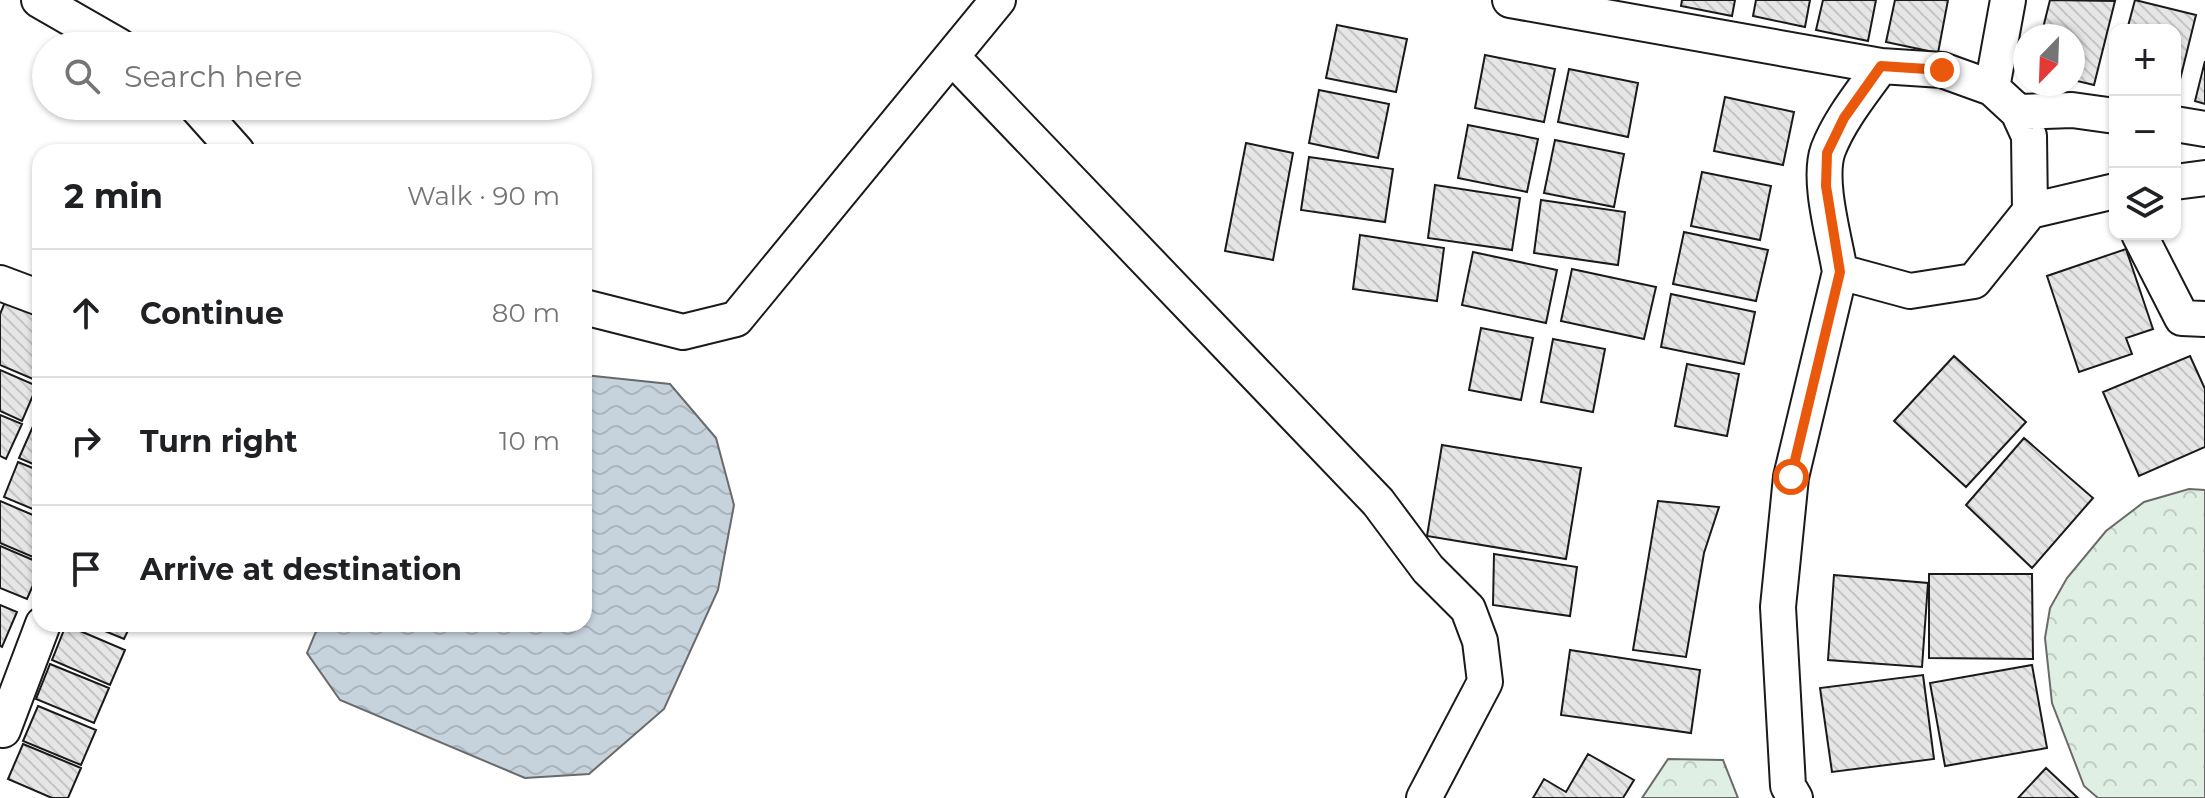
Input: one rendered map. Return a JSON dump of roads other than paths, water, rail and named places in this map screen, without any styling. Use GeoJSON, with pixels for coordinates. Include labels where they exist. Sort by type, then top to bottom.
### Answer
{"type":"FeatureCollection","features":[{"type":"Feature","properties":{"kind":"street"},"geometry":{"type":"LineString","coordinates":[[39,0],[94,14],[108,32]]}},
{"type":"Feature","properties":{"kind":"street"},"geometry":{"type":"LineString","coordinates":[[592,309],[683,332],[736,319],[998,0]]}},
{"type":"Feature","properties":{"kind":"street"},"geometry":{"type":"LineString","coordinates":[[1510,0],[1881,66],[1942,70],[1992,88],[2018,112],[2029,136],[2030,211]]}},
{"type":"Feature","properties":{"kind":"street"},"geometry":{"type":"LineString","coordinates":[[1992,88],[2008,0]]}},
{"type":"Feature","properties":{"kind":"street"},"geometry":{"type":"LineString","coordinates":[[952,57],[1378,502],[1428,569],[1468,609],[1480,641],[1485,682],[1424,798]]}},
{"type":"Feature","properties":{"kind":"street"},"geometry":{"type":"LineString","coordinates":[[1795,798],[1788,786],[1778,607],[1791,477],[1840,272],[1826,186],[1827,153],[1844,118],[1881,66]]}},
{"type":"Feature","properties":{"kind":"street"},"geometry":{"type":"LineString","coordinates":[[2018,112],[2072,110],[2109,115]]}},
{"type":"Feature","properties":{"kind":"street"},"geometry":{"type":"LineString","coordinates":[[208,120],[230,144]]}},
{"type":"Feature","properties":{"kind":"street"},"geometry":{"type":"LineString","coordinates":[[2181,125],[2205,129]]}},
{"type":"Feature","properties":{"kind":"street"},"geometry":{"type":"LineString","coordinates":[[2181,181],[2205,178]]}},
{"type":"Feature","properties":{"kind":"street"},"geometry":{"type":"LineString","coordinates":[[1840,272],[1910,291],[1974,281],[2030,211],[2109,192]]}},
{"type":"Feature","properties":{"kind":"street"},"geometry":{"type":"LineString","coordinates":[[2142,240],[2182,318],[2205,319]]}},
{"type":"Feature","properties":{"kind":"street"},"geometry":{"type":"LineString","coordinates":[[0,283],[32,295]]}},
{"type":"Feature","properties":{"kind":"street"},"geometry":{"type":"LineString","coordinates":[[3,730],[40,632]]}},
{"type":"Feature","properties":{"kind":"water"},"geometry":{"type":"Polygon","coordinates":[[[592,376],[670,384],[716,438],[734,505],[718,590],[664,709],[589,774],[525,778],[340,700],[307,653],[316,632],[592,632],[592,376]]]}}]}
